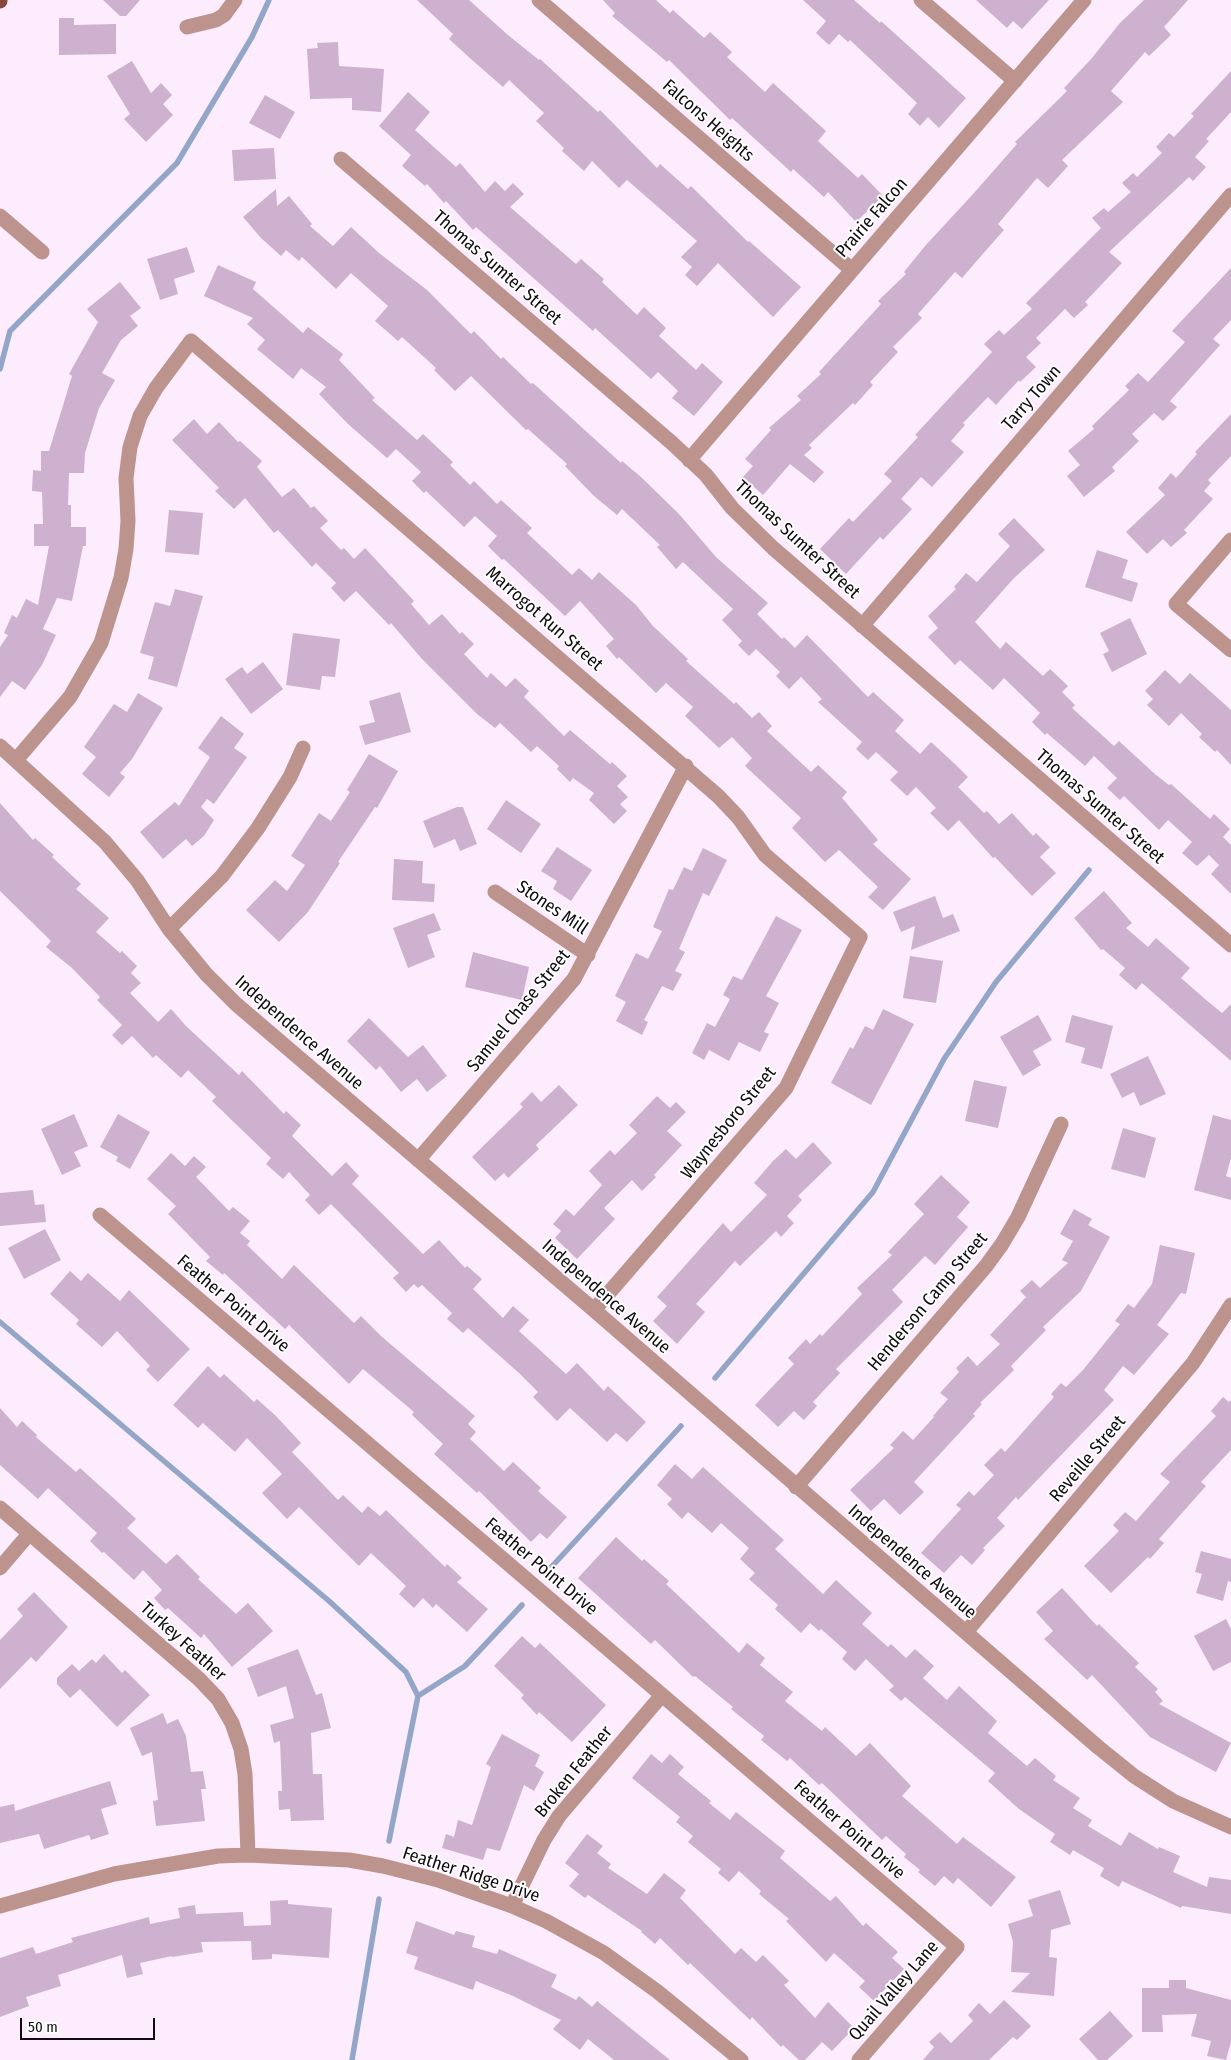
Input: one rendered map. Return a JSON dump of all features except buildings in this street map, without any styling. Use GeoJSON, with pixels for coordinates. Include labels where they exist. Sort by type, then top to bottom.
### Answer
{"type":"FeatureCollection","features":[{"type":"Feature","properties":{"kind":"street"},"geometry":{"type":"LineString","coordinates":[[187,27],[216,20],[224,15],[235,0]]}},
{"type":"Feature","properties":{"kind":"street","name":"Falcons Heights"},"geometry":{"type":"LineString","coordinates":[[539,0],[852,270]]}},
{"type":"Feature","properties":{"kind":"street"},"geometry":{"type":"LineString","coordinates":[[921,0],[1015,81]]}},
{"type":"Feature","properties":{"kind":"street","name":"Prairie Falcon"},"geometry":{"type":"LineString","coordinates":[[689,460],[1084,0]]}},
{"type":"Feature","properties":{"kind":"street","name":"Thomas Sumter Street"},"geometry":{"type":"LineString","coordinates":[[341,159],[689,460],[706,476],[732,508],[766,541],[862,626],[1231,945]]}},
{"type":"Feature","properties":{"kind":"street","name":"Tarry Town"},"geometry":{"type":"LineString","coordinates":[[862,626],[1231,195]]}},
{"type":"Feature","properties":{"kind":"street"},"geometry":{"type":"LineString","coordinates":[[0,216],[42,252]]}},
{"type":"Feature","properties":{"kind":"street","name":"Marrogot Run Street"},"geometry":{"type":"LineString","coordinates":[[16,760],[70,697],[101,643],[119,585],[126,549],[128,521],[126,478],[130,447],[144,409],[156,388],[191,341],[686,766],[738,817],[765,855],[860,937]]}},
{"type":"Feature","properties":{"kind":"street"},"geometry":{"type":"LineString","coordinates":[[1231,540],[1176,604],[1231,650]]}},
{"type":"Feature","properties":{"kind":"street","name":"Independence Avenue"},"geometry":{"type":"LineString","coordinates":[[0,746],[105,842],[137,880],[169,929],[206,974],[236,1004],[1134,1776],[1173,1801],[1231,1827]]}},
{"type":"Feature","properties":{"kind":"street"},"geometry":{"type":"LineString","coordinates":[[169,929],[222,876],[258,828],[290,777],[303,748]]}},
{"type":"Feature","properties":{"kind":"street","name":"Samuel Chase Street"},"geometry":{"type":"LineString","coordinates":[[418,1160],[574,979],[686,766]]}},
{"type":"Feature","properties":{"kind":"street","name":"Stones Mill"},"geometry":{"type":"LineString","coordinates":[[495,892],[588,955]]}},
{"type":"Feature","properties":{"kind":"street","name":"Waynesboro Street"},"geometry":{"type":"LineString","coordinates":[[594,1310],[786,1088],[860,937]]}},
{"type":"Feature","properties":{"kind":"street","name":"Henderson Camp Street"},"geometry":{"type":"LineString","coordinates":[[796,1487],[980,1274],[1002,1244],[1018,1217],[1061,1124]]}},
{"type":"Feature","properties":{"kind":"street","name":"Feather Point Drive"},"geometry":{"type":"LineString","coordinates":[[100,1215],[957,1947]]}},
{"type":"Feature","properties":{"kind":"street","name":"Reveille Street"},"geometry":{"type":"LineString","coordinates":[[966,1632],[1193,1362],[1231,1305]]}},
{"type":"Feature","properties":{"kind":"street","name":"Turkey Feather"},"geometry":{"type":"LineString","coordinates":[[0,1508],[199,1679],[218,1699],[232,1722],[241,1748],[245,1774],[248,1855]]}},
{"type":"Feature","properties":{"kind":"street"},"geometry":{"type":"LineString","coordinates":[[0,1568],[30,1534]]}},
{"type":"Feature","properties":{"kind":"street","name":"Broken Feather"},"geometry":{"type":"LineString","coordinates":[[512,1906],[544,1840],[559,1816],[662,1695]]}},
{"type":"Feature","properties":{"kind":"street","name":"Feather Ridge Drive"},"geometry":{"type":"LineString","coordinates":[[0,1906],[114,1874],[218,1856],[248,1855],[349,1860],[383,1866],[438,1880],[512,1906],[546,1921],[604,1953],[658,1992],[741,2060]]}},
{"type":"Feature","properties":{"kind":"street","name":"Quail Valley Lane"},"geometry":{"type":"LineString","coordinates":[[859,2060],[957,1947]]}},
{"type":"Feature","properties":{"kind":"waterway"},"geometry":{"type":"LineString","coordinates":[[0,369],[10,331],[177,163],[252,37],[269,0]]}},
{"type":"Feature","properties":{"kind":"waterway"},"geometry":{"type":"LineString","coordinates":[[715,1378],[873,1192],[944,1059],[996,982],[1089,870]]}},
{"type":"Feature","properties":{"kind":"waterway"},"geometry":{"type":"LineString","coordinates":[[0,1322],[329,1601],[406,1672],[418,1696],[389,1841]]}},
{"type":"Feature","properties":{"kind":"waterway"},"geometry":{"type":"LineString","coordinates":[[545,1574],[681,1426]]}},
{"type":"Feature","properties":{"kind":"waterway"},"geometry":{"type":"LineString","coordinates":[[418,1696],[465,1666],[522,1605]]}},
{"type":"Feature","properties":{"kind":"waterway"},"geometry":{"type":"LineString","coordinates":[[352,2060],[379,1899]]}}]}
